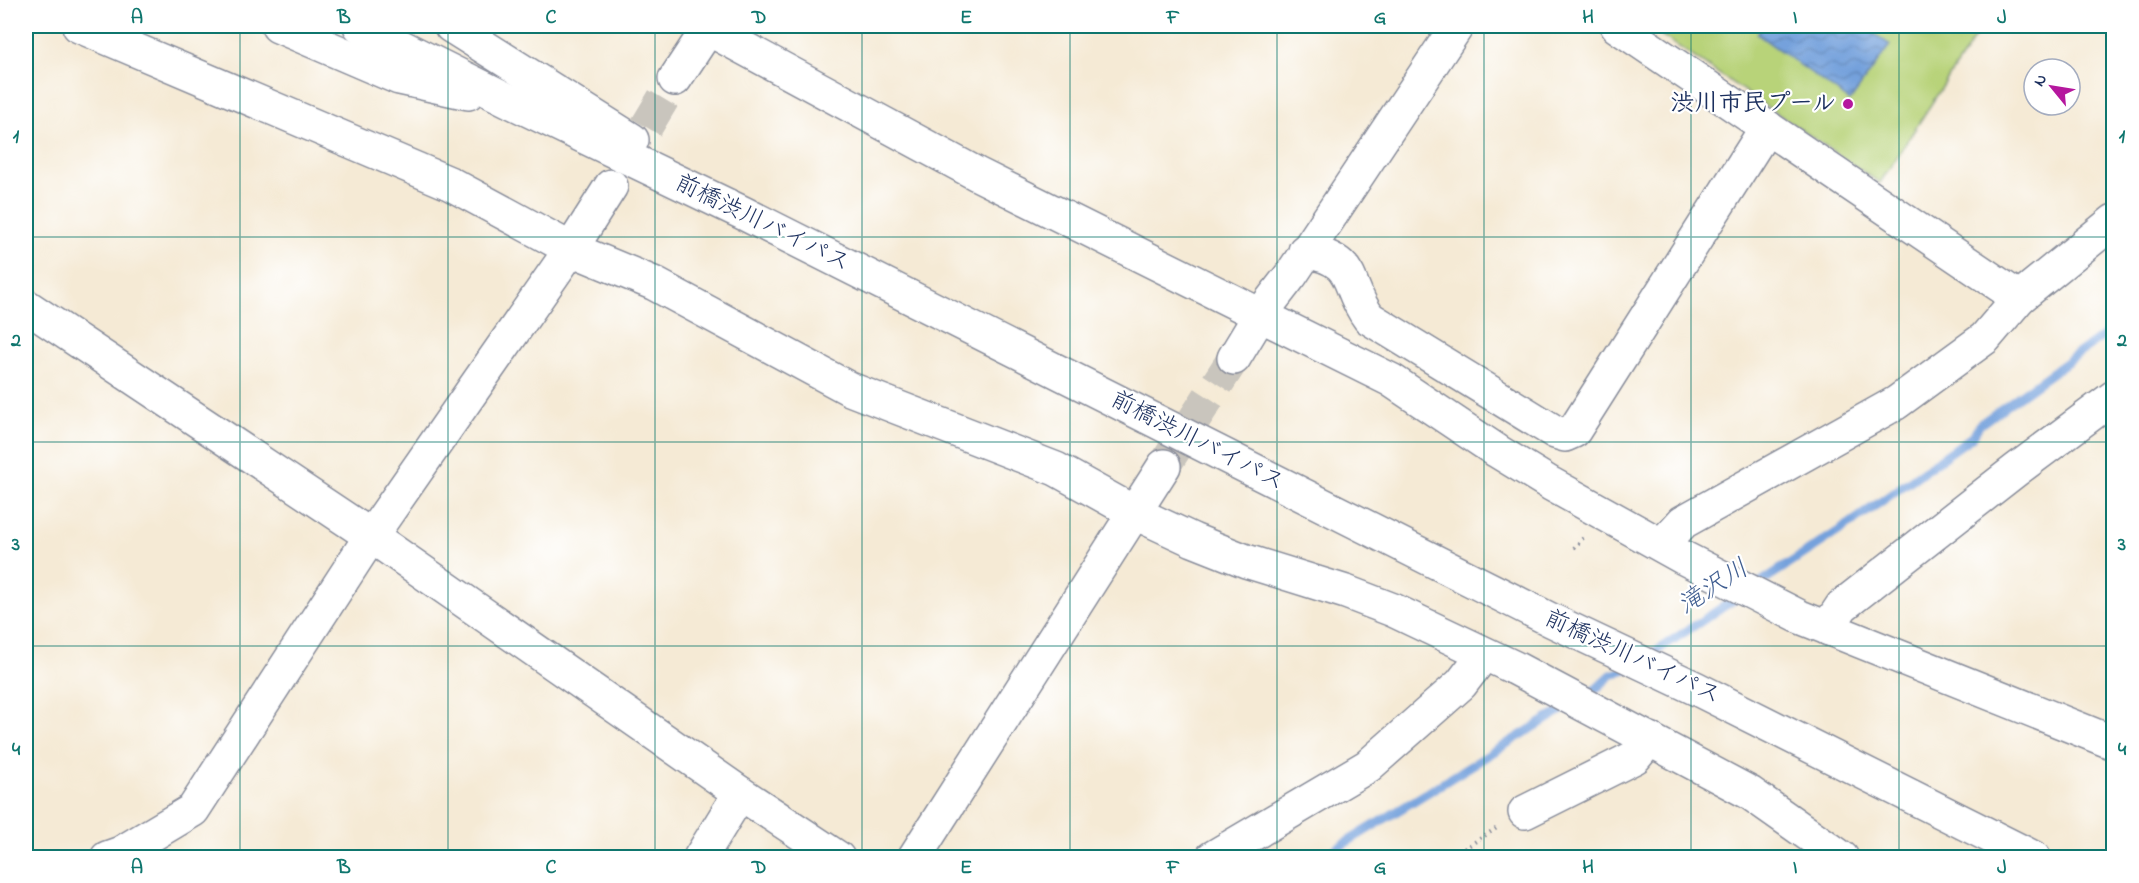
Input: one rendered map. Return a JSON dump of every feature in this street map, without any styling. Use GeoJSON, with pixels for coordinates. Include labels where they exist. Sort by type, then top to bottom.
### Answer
{"type":"FeatureCollection","features":[{"type":"Feature","properties":{"kind":"main road"},"geometry":{"type":"LineString","coordinates":[[79,26],[449,183],[571,249],[653,283],[850,389],[1056,469],[1135,513],[1193,540],[1246,561],[1346,592],[1393,610],[1515,668],[1750,793],[1842,858]]}},
{"type":"Feature","properties":{"kind":"main road"},"geometry":{"type":"LineString","coordinates":[[278,26],[399,78],[514,103]]}},
{"type":"Feature","properties":{"kind":"main road","name":"前橋渋川バイパス"},"geometry":{"type":"LineString","coordinates":[[360,26],[742,213],[1551,620],[1697,688],[2034,858]]}},
{"type":"Feature","properties":{"kind":"main road"},"geometry":{"type":"LineString","coordinates":[[451,26],[742,213]]}},
{"type":"Feature","properties":{"kind":"main road"},"geometry":{"type":"LineString","coordinates":[[675,79],[707,26],[977,174],[1391,380],[1551,484],[1673,551],[1814,623],[2114,743]]}},
{"type":"Feature","properties":{"kind":"main road"},"geometry":{"type":"LineString","coordinates":[[1234,358],[1260,315],[1291,275],[1457,26]]}},
{"type":"Feature","properties":{"kind":"main road"},"geometry":{"type":"LineString","coordinates":[[1617,26],[2019,298]]}},
{"type":"Feature","properties":{"kind":"main road"},"geometry":{"type":"LineString","coordinates":[[1305,251],[1324,254],[1345,268],[1353,284],[1359,305],[1369,318],[1555,432],[1565,435],[1574,431],[1767,127]]}},
{"type":"Feature","properties":{"kind":"main road"},"geometry":{"type":"LineString","coordinates":[[107,858],[193,810],[372,536],[571,249],[611,186]]}},
{"type":"Feature","properties":{"kind":"main road"},"geometry":{"type":"LineString","coordinates":[[1673,551],[1683,522],[1896,403],[1985,338],[2019,298],[2114,221]]}},
{"type":"Feature","properties":{"kind":"main road"},"geometry":{"type":"LineString","coordinates":[[26,306],[372,536],[837,858]]}},
{"type":"Feature","properties":{"kind":"main road"},"geometry":{"type":"LineString","coordinates":[[1814,623],[1834,618],[1842,606],[2016,470],[2114,397]]}},
{"type":"Feature","properties":{"kind":"main road"},"geometry":{"type":"LineString","coordinates":[[914,858],[1164,466]]}},
{"type":"Feature","properties":{"kind":"main road"},"geometry":{"type":"LineString","coordinates":[[1212,858],[1368,765],[1461,684],[1484,654]]}},
{"type":"Feature","properties":{"kind":"main road"},"geometry":{"type":"LineString","coordinates":[[1525,812],[1635,757],[1642,735]]}},
{"type":"Feature","properties":{"kind":"main road"},"geometry":{"type":"LineString","coordinates":[[700,858],[740,793]]}},
{"type":"Feature","properties":{"kind":"path"},"geometry":{"type":"LineString","coordinates":[[1449,858],[1525,812]]}},
{"type":"Feature","properties":{"kind":"green space","name":"渋川市民プール"},"geometry":{"type":"Polygon","coordinates":[[[1648,26],[1982,26],[1880,183],[1648,26]]]}},
{"type":"Feature","properties":{"kind":"water"},"geometry":{"type":"Polygon","coordinates":[[[1763,26],[1863,26],[1890,45],[1850,101],[1757,34],[1763,26]]]}},
{"type":"Feature","properties":{"kind":"waterway","name":"滝沢川"},"geometry":{"type":"LineString","coordinates":[[1755,586],[1851,523],[1973,436],[1979,425],[2114,328]]}},
{"type":"Feature","properties":{"kind":"waterway","name":"滝沢川"},"geometry":{"type":"LineString","coordinates":[[1647,657],[1741,595]]}},
{"type":"Feature","properties":{"kind":"waterway","name":"滝沢川"},"geometry":{"type":"LineString","coordinates":[[1584,696],[1596,689],[1611,675],[1631,668]]}},
{"type":"Feature","properties":{"kind":"waterway","name":"滝沢川"},"geometry":{"type":"LineString","coordinates":[[1321,858],[1570,705]]}},
{"type":"Feature","properties":{"kind":"tunnel"},"geometry":{"type":"LineString","coordinates":[[621,169],[675,79]]}},
{"type":"Feature","properties":{"kind":"tunnel"},"geometry":{"type":"LineString","coordinates":[[1164,466],[1234,358]]}},
{"type":"Feature","properties":{"kind":"place","name":"渋川市民プール"},"geometry":{"type":"Point","coordinates":[1848,104]}}]}
